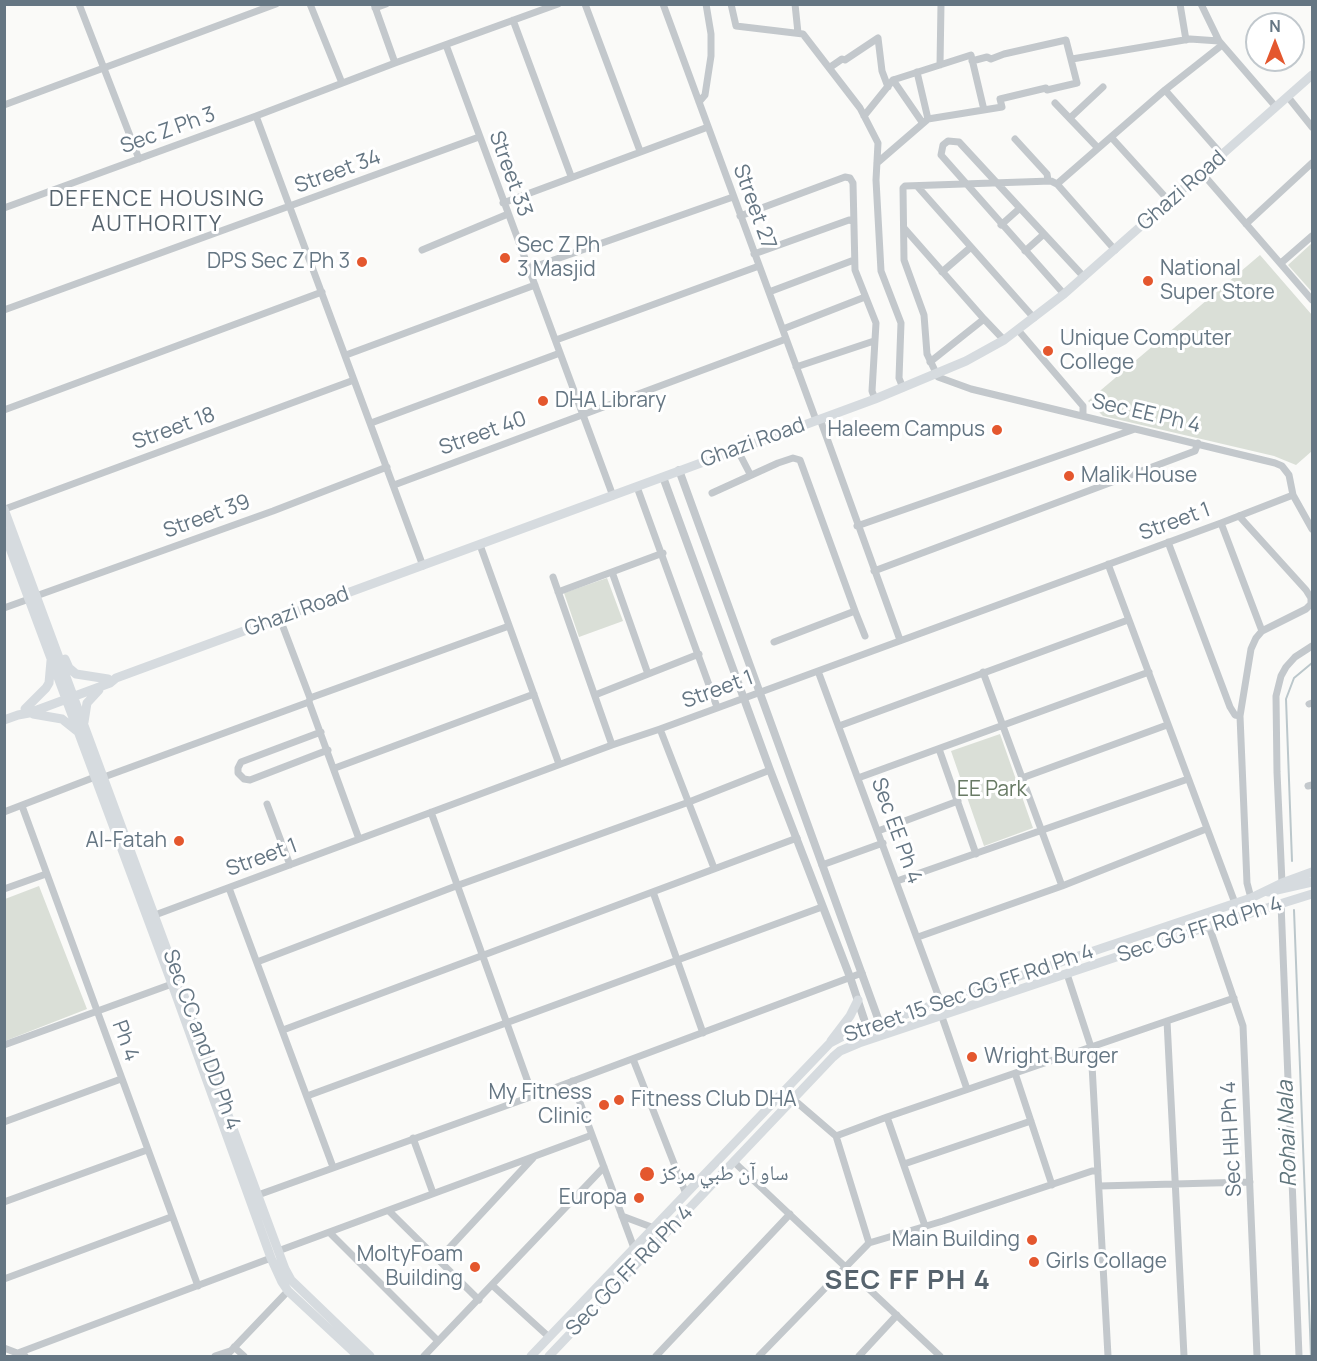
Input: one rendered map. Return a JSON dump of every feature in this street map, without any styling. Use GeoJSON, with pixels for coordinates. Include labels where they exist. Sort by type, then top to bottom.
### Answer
{"type":"FeatureCollection","features":[{"type":"Feature","properties":{"kind":"main road","name":"Ghazi Road"},"geometry":{"type":"LineString","coordinates":[[4,720],[875,399],[966,361],[1004,340],[1064,294],[1223,156],[1312,75]]}},
{"type":"Feature","properties":{"kind":"main road"},"geometry":{"type":"LineString","coordinates":[[4,509],[33,597]]}},
{"type":"Feature","properties":{"kind":"main road"},"geometry":{"type":"LineString","coordinates":[[4,532],[33,597]]}},
{"type":"Feature","properties":{"kind":"main road","name":"Sec CC and DD Ph 4"},"geometry":{"type":"LineString","coordinates":[[33,597],[81,728],[155,915],[258,1195],[282,1282],[288,1291],[358,1356]]}},
{"type":"Feature","properties":{"kind":"main road"},"geometry":{"type":"LineString","coordinates":[[24,712],[46,688],[54,655],[63,655],[69,668],[76,674],[109,681]]}},
{"type":"Feature","properties":{"kind":"main road"},"geometry":{"type":"LineString","coordinates":[[24,712],[62,719],[81,728],[87,703],[109,681]]}},
{"type":"Feature","properties":{"kind":"main road","name":"Sec CC and DD Ph 4"},"geometry":{"type":"LineString","coordinates":[[100,777],[172,984],[274,1255],[291,1280],[370,1356]]}},
{"type":"Feature","properties":{"kind":"main road","name":"Street 15 Sec GG FF Rd Ph 4"},"geometry":{"type":"LineString","coordinates":[[531,1356],[830,1043],[867,1028],[1251,898],[1312,872]]}},
{"type":"Feature","properties":{"kind":"main road"},"geometry":{"type":"LineString","coordinates":[[1264,893],[1312,882]]}},
{"type":"Feature","properties":{"kind":"main road","name":"Sec GG FF Rd Ph 4"},"geometry":{"type":"LineString","coordinates":[[549,1356],[840,1052],[859,1043],[1312,894]]}},
{"type":"Feature","properties":{"kind":"main road"},"geometry":{"type":"LineString","coordinates":[[830,1043],[850,1016],[858,1000]]}},
{"type":"Feature","properties":{"kind":"main road"},"geometry":{"type":"LineString","coordinates":[[656,1226],[667,1233]]}},
{"type":"Feature","properties":{"kind":"street"},"geometry":{"type":"LineString","coordinates":[[79,4],[139,159]]}},
{"type":"Feature","properties":{"kind":"street"},"geometry":{"type":"LineString","coordinates":[[4,105],[276,4]]}},
{"type":"Feature","properties":{"kind":"street"},"geometry":{"type":"LineString","coordinates":[[310,4],[342,83]]}},
{"type":"Feature","properties":{"kind":"street"},"geometry":{"type":"LineString","coordinates":[[386,4],[375,6],[394,63]]}},
{"type":"Feature","properties":{"kind":"street","name":"Sec Z Ph 3"},"geometry":{"type":"LineString","coordinates":[[4,208],[558,4]]}},
{"type":"Feature","properties":{"kind":"street"},"geometry":{"type":"LineString","coordinates":[[585,4],[640,151]]}},
{"type":"Feature","properties":{"kind":"street","name":"Street 27"},"geometry":{"type":"LineString","coordinates":[[663,4],[796,368],[818,420],[900,640]]}},
{"type":"Feature","properties":{"kind":"street"},"geometry":{"type":"LineString","coordinates":[[699,102],[705,95],[711,56],[711,34],[706,4]]}},
{"type":"Feature","properties":{"kind":"street"},"geometry":{"type":"LineString","coordinates":[[731,4],[736,26],[803,34],[864,116],[878,143],[877,225],[881,271],[901,323],[899,378],[903,388]]}},
{"type":"Feature","properties":{"kind":"street"},"geometry":{"type":"LineString","coordinates":[[795,4],[798,33]]}},
{"type":"Feature","properties":{"kind":"street"},"geometry":{"type":"LineString","coordinates":[[940,65],[941,4]]}},
{"type":"Feature","properties":{"kind":"street"},"geometry":{"type":"LineString","coordinates":[[1180,4],[1186,40]]}},
{"type":"Feature","properties":{"kind":"street"},"geometry":{"type":"LineString","coordinates":[[1201,4],[1221,43],[1276,107]]}},
{"type":"Feature","properties":{"kind":"street"},"geometry":{"type":"LineString","coordinates":[[513,20],[572,176]]}},
{"type":"Feature","properties":{"kind":"street"},"geometry":{"type":"LineString","coordinates":[[829,68],[878,38],[882,70],[888,87]]}},
{"type":"Feature","properties":{"kind":"street"},"geometry":{"type":"LineString","coordinates":[[877,163],[925,120],[1002,107],[1000,99],[1046,87],[1047,90],[1077,83],[1066,40],[991,59],[987,57],[972,61]]}},
{"type":"Feature","properties":{"kind":"street"},"geometry":{"type":"LineString","coordinates":[[1072,59],[1186,40],[1221,43]]}},
{"type":"Feature","properties":{"kind":"street"},"geometry":{"type":"LineString","coordinates":[[1057,184],[1221,43]]}},
{"type":"Feature","properties":{"kind":"street","name":"Street 33"},"geometry":{"type":"LineString","coordinates":[[446,45],[503,203],[561,353],[581,415],[613,496]]}},
{"type":"Feature","properties":{"kind":"street"},"geometry":{"type":"LineString","coordinates":[[864,116],[893,80],[971,55],[984,110]]}},
{"type":"Feature","properties":{"kind":"street"},"geometry":{"type":"LineString","coordinates":[[917,72],[925,120]]}},
{"type":"Feature","properties":{"kind":"street"},"geometry":{"type":"LineString","coordinates":[[893,80],[925,120]]}},
{"type":"Feature","properties":{"kind":"street"},"geometry":{"type":"LineString","coordinates":[[1070,118],[1103,87]]}},
{"type":"Feature","properties":{"kind":"street"},"geometry":{"type":"LineString","coordinates":[[1165,90],[1223,156]]}},
{"type":"Feature","properties":{"kind":"street"},"geometry":{"type":"LineString","coordinates":[[1287,98],[1312,127]]}},
{"type":"Feature","properties":{"kind":"street"},"geometry":{"type":"LineString","coordinates":[[1055,103],[1098,148]]}},
{"type":"Feature","properties":{"kind":"street"},"geometry":{"type":"LineString","coordinates":[[256,116],[423,566]]}},
{"type":"Feature","properties":{"kind":"street"},"geometry":{"type":"LineString","coordinates":[[503,203],[708,127]]}},
{"type":"Feature","properties":{"kind":"street","name":"Street 34"},"geometry":{"type":"LineString","coordinates":[[4,310],[479,137]]}},
{"type":"Feature","properties":{"kind":"street"},"geometry":{"type":"LineString","coordinates":[[1111,137],[1169,201]]}},
{"type":"Feature","properties":{"kind":"street"},"geometry":{"type":"LineString","coordinates":[[1015,139],[1047,174],[1048,180]]}},
{"type":"Feature","properties":{"kind":"street"},"geometry":{"type":"LineString","coordinates":[[1064,294],[941,155],[941,149],[948,141],[959,142],[1084,277]]}},
{"type":"Feature","properties":{"kind":"street"},"geometry":{"type":"LineString","coordinates":[[1246,224],[1312,163]]}},
{"type":"Feature","properties":{"kind":"street"},"geometry":{"type":"LineString","coordinates":[[1202,173],[1312,300]]}},
{"type":"Feature","properties":{"kind":"street"},"geometry":{"type":"LineString","coordinates":[[740,216],[845,177],[850,178],[853,183],[855,270],[876,323],[872,391],[875,399]]}},
{"type":"Feature","properties":{"kind":"street"},"geometry":{"type":"LineString","coordinates":[[935,374],[926,348],[924,315],[904,260],[903,188],[905,186],[1048,180],[1057,184],[1115,250]]}},
{"type":"Feature","properties":{"kind":"street"},"geometry":{"type":"LineString","coordinates":[[917,186],[1034,318]]}},
{"type":"Feature","properties":{"kind":"street"},"geometry":{"type":"LineString","coordinates":[[528,269],[733,197]]}},
{"type":"Feature","properties":{"kind":"street"},"geometry":{"type":"LineString","coordinates":[[1001,225],[1020,208]]}},
{"type":"Feature","properties":{"kind":"street"},"geometry":{"type":"LineString","coordinates":[[422,250],[508,214]]}},
{"type":"Feature","properties":{"kind":"street"},"geometry":{"type":"LineString","coordinates":[[754,254],[849,220],[853,221]]}},
{"type":"Feature","properties":{"kind":"street"},"geometry":{"type":"LineString","coordinates":[[904,228],[1004,340]]}},
{"type":"Feature","properties":{"kind":"street"},"geometry":{"type":"LineString","coordinates":[[1025,251],[1044,234]]}},
{"type":"Feature","properties":{"kind":"street"},"geometry":{"type":"LineString","coordinates":[[1281,263],[1312,236]]}},
{"type":"Feature","properties":{"kind":"street"},"geometry":{"type":"LineString","coordinates":[[942,272],[971,247]]}},
{"type":"Feature","properties":{"kind":"street"},"geometry":{"type":"LineString","coordinates":[[769,292],[854,260]]}},
{"type":"Feature","properties":{"kind":"street"},"geometry":{"type":"LineString","coordinates":[[556,340],[759,266]]}},
{"type":"Feature","properties":{"kind":"street"},"geometry":{"type":"LineString","coordinates":[[346,355],[535,285]]}},
{"type":"Feature","properties":{"kind":"street"},"geometry":{"type":"LineString","coordinates":[[4,410],[322,292]]}},
{"type":"Feature","properties":{"kind":"street"},"geometry":{"type":"LineString","coordinates":[[783,328],[865,297]]}},
{"type":"Feature","properties":{"kind":"street"},"geometry":{"type":"LineString","coordinates":[[930,362],[984,318]]}},
{"type":"Feature","properties":{"kind":"street"},"geometry":{"type":"LineString","coordinates":[[1018,330],[1083,406],[1083,416]]}},
{"type":"Feature","properties":{"kind":"street","name":"Street 40"},"geometry":{"type":"LineString","coordinates":[[394,485],[786,339]]}},
{"type":"Feature","properties":{"kind":"street"},"geometry":{"type":"LineString","coordinates":[[796,368],[874,341]]}},
{"type":"Feature","properties":{"kind":"street"},"geometry":{"type":"LineString","coordinates":[[371,423],[561,353]]}},
{"type":"Feature","properties":{"kind":"street","name":"Sec EE Ph 4"},"geometry":{"type":"LineString","coordinates":[[935,374],[941,380],[971,389],[1198,443],[1282,466],[1289,475],[1293,495],[1312,529]]}},
{"type":"Feature","properties":{"kind":"street","name":"Street 18"},"geometry":{"type":"LineString","coordinates":[[4,509],[354,380]]}},
{"type":"Feature","properties":{"kind":"street"},"geometry":{"type":"LineString","coordinates":[[858,526],[1137,428]]}},
{"type":"Feature","properties":{"kind":"street"},"geometry":{"type":"LineString","coordinates":[[874,571],[1195,451],[1198,443]]}},
{"type":"Feature","properties":{"kind":"street"},"geometry":{"type":"LineString","coordinates":[[737,449],[750,474]]}},
{"type":"Feature","properties":{"kind":"street"},"geometry":{"type":"LineString","coordinates":[[712,493],[750,474],[793,458],[800,460],[866,636]]}},
{"type":"Feature","properties":{"kind":"street","name":"Street 39"},"geometry":{"type":"LineString","coordinates":[[4,608],[273,511],[387,467]]}},
{"type":"Feature","properties":{"kind":"street"},"geometry":{"type":"LineString","coordinates":[[679,470],[880,1024]]}},
{"type":"Feature","properties":{"kind":"street"},"geometry":{"type":"LineString","coordinates":[[663,477],[867,1028]]}},
{"type":"Feature","properties":{"kind":"street"},"geometry":{"type":"LineString","coordinates":[[637,487],[663,553],[717,707]]}},
{"type":"Feature","properties":{"kind":"street","name":"Street 1"},"geometry":{"type":"LineString","coordinates":[[155,915],[1293,495]]}},
{"type":"Feature","properties":{"kind":"street"},"geometry":{"type":"LineString","coordinates":[[1239,516],[1312,597],[1311,604],[1306,609],[1262,631],[1251,649],[1240,716],[1246,883],[1251,898]]}},
{"type":"Feature","properties":{"kind":"street"},"geometry":{"type":"LineString","coordinates":[[1221,523],[1262,631]]}},
{"type":"Feature","properties":{"kind":"street"},"geometry":{"type":"LineString","coordinates":[[1168,542],[1230,707],[1235,715],[1240,716]]}},
{"type":"Feature","properties":{"kind":"street"},"geometry":{"type":"LineString","coordinates":[[480,545],[560,764]]}},
{"type":"Feature","properties":{"kind":"street"},"geometry":{"type":"LineString","coordinates":[[558,592],[663,553]]}},
{"type":"Feature","properties":{"kind":"street"},"geometry":{"type":"LineString","coordinates":[[1108,564],[1235,903]]}},
{"type":"Feature","properties":{"kind":"street"},"geometry":{"type":"LineString","coordinates":[[612,572],[648,674]]}},
{"type":"Feature","properties":{"kind":"street"},"geometry":{"type":"LineString","coordinates":[[553,577],[612,745]]}},
{"type":"Feature","properties":{"kind":"street"},"geometry":{"type":"LineString","coordinates":[[774,642],[855,611]]}},
{"type":"Feature","properties":{"kind":"street"},"geometry":{"type":"LineString","coordinates":[[280,619],[359,839]]}},
{"type":"Feature","properties":{"kind":"street"},"geometry":{"type":"LineString","coordinates":[[839,726],[1128,620]]}},
{"type":"Feature","properties":{"kind":"street"},"geometry":{"type":"LineString","coordinates":[[4,812],[509,626]]}},
{"type":"Feature","properties":{"kind":"street"},"geometry":{"type":"LineString","coordinates":[[1282,883],[1276,696],[1281,676],[1286,668],[1295,657],[1312,646]]}},
{"type":"Feature","properties":{"kind":"street"},"geometry":{"type":"LineString","coordinates":[[595,695],[699,654]]}},
{"type":"Feature","properties":{"kind":"street","name":"Sec EE Ph 4"},"geometry":{"type":"LineString","coordinates":[[818,671],[941,1003]]}},
{"type":"Feature","properties":{"kind":"street"},"geometry":{"type":"LineString","coordinates":[[983,672],[1062,886]]}},
{"type":"Feature","properties":{"kind":"street"},"geometry":{"type":"LineString","coordinates":[[858,778],[1149,672]]}},
{"type":"Feature","properties":{"kind":"street"},"geometry":{"type":"LineString","coordinates":[[335,768],[534,694]]}},
{"type":"Feature","properties":{"kind":"street"},"geometry":{"type":"LineString","coordinates":[[1022,778],[1167,725]]}},
{"type":"Feature","properties":{"kind":"street"},"geometry":{"type":"LineString","coordinates":[[660,729],[714,868]]}},
{"type":"Feature","properties":{"kind":"street"},"geometry":{"type":"LineString","coordinates":[[321,732],[241,762],[238,773],[244,779],[250,780],[328,750]]}},
{"type":"Feature","properties":{"kind":"street"},"geometry":{"type":"LineString","coordinates":[[939,749],[976,854]]}},
{"type":"Feature","properties":{"kind":"street"},"geometry":{"type":"LineString","coordinates":[[257,962],[770,770]]}},
{"type":"Feature","properties":{"kind":"street"},"geometry":{"type":"LineString","coordinates":[[897,881],[1188,779]]}},
{"type":"Feature","properties":{"kind":"street"},"geometry":{"type":"LineString","coordinates":[[878,831],[957,801]]}},
{"type":"Feature","properties":{"kind":"street"},"geometry":{"type":"LineString","coordinates":[[267,804],[290,865]]}},
{"type":"Feature","properties":{"kind":"street","name":"Ph 4"},"geometry":{"type":"LineString","coordinates":[[22,806],[198,1286]]}},
{"type":"Feature","properties":{"kind":"street"},"geometry":{"type":"LineString","coordinates":[[431,812],[533,1096]]}},
{"type":"Feature","properties":{"kind":"street"},"geometry":{"type":"LineString","coordinates":[[918,937],[1062,886],[1206,829]]}},
{"type":"Feature","properties":{"kind":"street"},"geometry":{"type":"LineString","coordinates":[[283,1030],[796,838]]}},
{"type":"Feature","properties":{"kind":"street"},"geometry":{"type":"LineString","coordinates":[[822,865],[883,843]]}},
{"type":"Feature","properties":{"kind":"street"},"geometry":{"type":"LineString","coordinates":[[4,889],[46,874]]}},
{"type":"Feature","properties":{"kind":"street"},"geometry":{"type":"LineString","coordinates":[[229,888],[333,1167]]}},
{"type":"Feature","properties":{"kind":"street"},"geometry":{"type":"LineString","coordinates":[[653,892],[703,1033]]}},
{"type":"Feature","properties":{"kind":"street"},"geometry":{"type":"LineString","coordinates":[[1281,903],[1299,1356]]}},
{"type":"Feature","properties":{"kind":"street"},"geometry":{"type":"LineString","coordinates":[[307,1096],[822,907]]}},
{"type":"Feature","properties":{"kind":"street","name":"Sec HH Ph 4"},"geometry":{"type":"LineString","coordinates":[[1209,926],[1243,1026],[1257,1356]]}},
{"type":"Feature","properties":{"kind":"street"},"geometry":{"type":"LineString","coordinates":[[258,1195],[533,1096],[862,973]]}},
{"type":"Feature","properties":{"kind":"street"},"geometry":{"type":"LineString","coordinates":[[1067,974],[1091,1047],[1108,1356]]}},
{"type":"Feature","properties":{"kind":"street"},"geometry":{"type":"LineString","coordinates":[[4,1045],[172,984]]}},
{"type":"Feature","properties":{"kind":"street"},"geometry":{"type":"LineString","coordinates":[[836,1136],[1234,998]]}},
{"type":"Feature","properties":{"kind":"street"},"geometry":{"type":"LineString","coordinates":[[942,1017],[967,1089]]}},
{"type":"Feature","properties":{"kind":"street"},"geometry":{"type":"LineString","coordinates":[[1167,1021],[1184,1356]]}},
{"type":"Feature","properties":{"kind":"street"},"geometry":{"type":"LineString","coordinates":[[633,1059],[686,1194]]}},
{"type":"Feature","properties":{"kind":"street"},"geometry":{"type":"LineString","coordinates":[[1015,1073],[1052,1185]]}},
{"type":"Feature","properties":{"kind":"street"},"geometry":{"type":"LineString","coordinates":[[4,1122],[121,1079]]}},
{"type":"Feature","properties":{"kind":"street"},"geometry":{"type":"LineString","coordinates":[[572,1081],[634,1248]]}},
{"type":"Feature","properties":{"kind":"street"},"geometry":{"type":"LineString","coordinates":[[793,1099],[836,1136],[869,1243]]}},
{"type":"Feature","properties":{"kind":"street"},"geometry":{"type":"LineString","coordinates":[[887,1117],[924,1226]]}},
{"type":"Feature","properties":{"kind":"street"},"geometry":{"type":"LineString","coordinates":[[904,1164],[1031,1121]]}},
{"type":"Feature","properties":{"kind":"street"},"geometry":{"type":"LineString","coordinates":[[4,1348],[22,1355],[433,1193],[592,1135]]}},
{"type":"Feature","properties":{"kind":"street"},"geometry":{"type":"LineString","coordinates":[[413,1138],[433,1193]]}},
{"type":"Feature","properties":{"kind":"street"},"geometry":{"type":"LineString","coordinates":[[4,1202],[147,1150]]}},
{"type":"Feature","properties":{"kind":"street"},"geometry":{"type":"LineString","coordinates":[[439,1259],[533,1158]]}},
{"type":"Feature","properties":{"kind":"street"},"geometry":{"type":"LineString","coordinates":[[734,1162],[940,1356]]}},
{"type":"Feature","properties":{"kind":"street"},"geometry":{"type":"LineString","coordinates":[[424,1356],[604,1167]]}},
{"type":"Feature","properties":{"kind":"street"},"geometry":{"type":"LineString","coordinates":[[759,1356],[844,1266],[869,1243],[1098,1171]]}},
{"type":"Feature","properties":{"kind":"street"},"geometry":{"type":"LineString","coordinates":[[1099,1186],[1250,1182]]}},
{"type":"Feature","properties":{"kind":"street"},"geometry":{"type":"LineString","coordinates":[[389,1211],[479,1300]]}},
{"type":"Feature","properties":{"kind":"street"},"geometry":{"type":"LineString","coordinates":[[656,1356],[790,1214]]}},
{"type":"Feature","properties":{"kind":"street"},"geometry":{"type":"LineString","coordinates":[[622,1216],[656,1226]]}},
{"type":"Feature","properties":{"kind":"street"},"geometry":{"type":"LineString","coordinates":[[4,1279],[171,1217]]}},
{"type":"Feature","properties":{"kind":"street"},"geometry":{"type":"LineString","coordinates":[[330,1233],[438,1341]]}},
{"type":"Feature","properties":{"kind":"street"},"geometry":{"type":"LineString","coordinates":[[493,1286],[549,1337]]}},
{"type":"Feature","properties":{"kind":"street"},"geometry":{"type":"LineString","coordinates":[[230,1352],[288,1291]]}},
{"type":"Feature","properties":{"kind":"street"},"geometry":{"type":"LineString","coordinates":[[859,1356],[897,1315]]}},
{"type":"Feature","properties":{"kind":"street"},"geometry":{"type":"LineString","coordinates":[[215,1356],[230,1352],[244,1356]]}},
{"type":"Feature","properties":{"kind":"green space"},"geometry":{"type":"Polygon","coordinates":[[[1312,243],[1312,292],[1288,265],[1312,243]]]}},
{"type":"Feature","properties":{"kind":"green space"},"geometry":{"type":"Polygon","coordinates":[[[1260,255],[1312,315],[1312,451],[1296,465],[1274,456],[1103,416],[1088,401],[1260,255]]]}},
{"type":"Feature","properties":{"kind":"green space"},"geometry":{"type":"Polygon","coordinates":[[[607,578],[623,621],[579,637],[564,593],[607,578]]]}},
{"type":"Feature","properties":{"kind":"green space","name":"EE Park"},"geometry":{"type":"Polygon","coordinates":[[[1000,734],[1033,828],[984,846],[951,751],[1000,734]]]}},
{"type":"Feature","properties":{"kind":"green space"},"geometry":{"type":"Polygon","coordinates":[[[39,886],[87,1009],[5,1041],[5,899],[39,886]]]}},
{"type":"Feature","properties":{"kind":"waterway","name":"Rohai Nala"},"geometry":{"type":"LineString","coordinates":[[1292,861],[1286,699],[1294,678],[1312,663]]}},
{"type":"Feature","properties":{"kind":"waterway","name":"Rohai Nala"},"geometry":{"type":"LineString","coordinates":[[1294,910],[1311,1356]]}},
{"type":"Feature","properties":{"kind":"place","name":"Sec Z Ph 3 Masjid"},"geometry":{"type":"Point","coordinates":[505,258]}},
{"type":"Feature","properties":{"kind":"place","name":"DPS Sec Z Ph 3"},"geometry":{"type":"Point","coordinates":[362,262]}},
{"type":"Feature","properties":{"kind":"place","name":"National Super Store"},"geometry":{"type":"Point","coordinates":[1148,281]}},
{"type":"Feature","properties":{"kind":"place","name":"Unique Computer College"},"geometry":{"type":"Point","coordinates":[1048,351]}},
{"type":"Feature","properties":{"kind":"place","name":"DHA Library"},"geometry":{"type":"Point","coordinates":[543,401]}},
{"type":"Feature","properties":{"kind":"place","name":"Haleem Campus"},"geometry":{"type":"Point","coordinates":[997,430]}},
{"type":"Feature","properties":{"kind":"place","name":"Malik House"},"geometry":{"type":"Point","coordinates":[1069,476]}},
{"type":"Feature","properties":{"kind":"place","name":"Al-Fatah"},"geometry":{"type":"Point","coordinates":[179,841]}},
{"type":"Feature","properties":{"kind":"place","name":"Wright Burger"},"geometry":{"type":"Point","coordinates":[972,1057]}},
{"type":"Feature","properties":{"kind":"place","name":"Fitness Club DHA"},"geometry":{"type":"Point","coordinates":[619,1100]}},
{"type":"Feature","properties":{"kind":"place","name":"My Fitness Clinic"},"geometry":{"type":"Point","coordinates":[604,1105]}},
{"type":"Feature","properties":{"kind":"place","name":"ساو آن طبي مرکز"},"geometry":{"type":"Point","coordinates":[647,1174]}},
{"type":"Feature","properties":{"kind":"place","name":"Europa"},"geometry":{"type":"Point","coordinates":[639,1198]}},
{"type":"Feature","properties":{"kind":"place","name":"Main Building"},"geometry":{"type":"Point","coordinates":[1032,1240]}},
{"type":"Feature","properties":{"kind":"place","name":"Girls Collage"},"geometry":{"type":"Point","coordinates":[1034,1262]}},
{"type":"Feature","properties":{"kind":"place","name":"MoltyFoam Building"},"geometry":{"type":"Point","coordinates":[475,1267]}},
{"type":"Feature","properties":{"kind":"district","name":"DEFENCE HOUSING AUTHORITY"},"geometry":{"type":"Point","coordinates":[157,212]}},
{"type":"Feature","properties":{"kind":"district","name":"SEC FF PH 4"},"geometry":{"type":"Point","coordinates":[908,1281]}}]}
